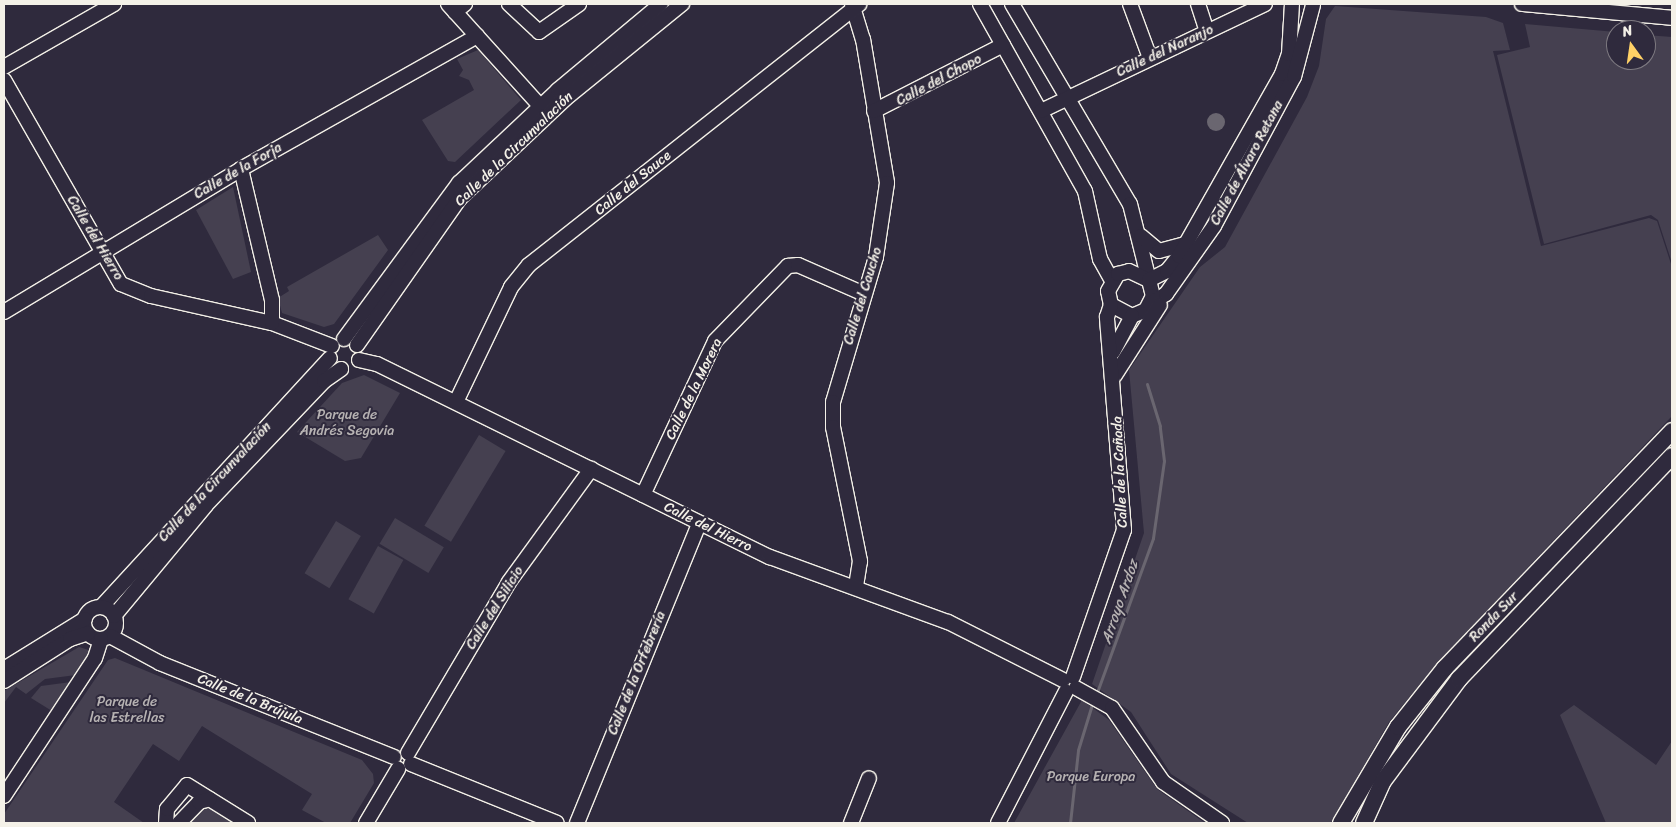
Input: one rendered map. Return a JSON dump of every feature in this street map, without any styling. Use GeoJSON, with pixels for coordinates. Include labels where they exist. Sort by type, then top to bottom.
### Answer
{"type":"FeatureCollection","features":[{"type":"Feature","properties":{"kind":"main road","name":"Ronda Sur"},"geometry":{"type":"LineString","coordinates":[[1341,823],[1393,735],[1445,668],[1672,431]]}},
{"type":"Feature","properties":{"kind":"main road","name":"Ronda Sur"},"geometry":{"type":"LineString","coordinates":[[1364,823],[1383,781],[1459,679],[1672,456]]}},
{"type":"Feature","properties":{"kind":"street"},"geometry":{"type":"LineString","coordinates":[[4,67],[114,4]]}},
{"type":"Feature","properties":{"kind":"street"},"geometry":{"type":"LineString","coordinates":[[509,4],[539,32],[579,4]]}},
{"type":"Feature","properties":{"kind":"street","name":"Calle de la Circunvalación"},"geometry":{"type":"LineString","coordinates":[[100,607],[335,348],[452,191],[541,107],[662,4]]}},
{"type":"Feature","properties":{"kind":"street","name":"Calle de la Circunvalación"},"geometry":{"type":"LineString","coordinates":[[357,345],[460,198],[553,109],[682,4]]}},
{"type":"Feature","properties":{"kind":"street","name":"Calle de la Cañada"},"geometry":{"type":"LineString","coordinates":[[980,4],[1085,191],[1109,311],[1124,530],[1073,686],[998,823]]}},
{"type":"Feature","properties":{"kind":"street"},"geometry":{"type":"LineString","coordinates":[[1012,4],[1064,98],[1116,178],[1140,234],[1149,280],[1150,304],[1132,316],[1109,311],[1108,291],[1112,281],[1129,271],[1149,280]]}},
{"type":"Feature","properties":{"kind":"street"},"geometry":{"type":"LineString","coordinates":[[1130,4],[1150,58]]}},
{"type":"Feature","properties":{"kind":"street"},"geometry":{"type":"LineString","coordinates":[[1198,4],[1207,31]]}},
{"type":"Feature","properties":{"kind":"street","name":"Calle del Naranjo"},"geometry":{"type":"LineString","coordinates":[[1064,98],[1265,4]]}},
{"type":"Feature","properties":{"kind":"street","name":"Calle de Álvaro Retana"},"geometry":{"type":"LineString","coordinates":[[1149,280],[1167,271],[1186,244],[1282,74],[1289,54],[1292,4]]}},
{"type":"Feature","properties":{"kind":"street"},"geometry":{"type":"LineString","coordinates":[[1295,4],[1313,4]]}},
{"type":"Feature","properties":{"kind":"street","name":"Calle de Álvaro Retana"},"geometry":{"type":"LineString","coordinates":[[1150,304],[1166,294],[1214,226],[1294,77],[1313,4]]}},
{"type":"Feature","properties":{"kind":"street"},"geometry":{"type":"LineString","coordinates":[[1522,4],[1672,18]]}},
{"type":"Feature","properties":{"kind":"street","name":"Calle del Caucho"},"geometry":{"type":"LineString","coordinates":[[855,5],[887,183],[884,222],[864,294],[838,373],[833,410],[860,561],[856,587]]}},
{"type":"Feature","properties":{"kind":"street","name":"Calle del Sauce"},"geometry":{"type":"LineString","coordinates":[[456,402],[511,287],[529,266],[855,5]]}},
{"type":"Feature","properties":{"kind":"street"},"geometry":{"type":"LineString","coordinates":[[456,6],[477,36],[541,107]]}},
{"type":"Feature","properties":{"kind":"street","name":"Calle de la Forja"},"geometry":{"type":"LineString","coordinates":[[4,312],[241,169],[477,36]]}},
{"type":"Feature","properties":{"kind":"street","name":"Calle del Chopo"},"geometry":{"type":"LineString","coordinates":[[874,111],[1003,45]]}},
{"type":"Feature","properties":{"kind":"street","name":"Calle del Hierro"},"geometry":{"type":"LineString","coordinates":[[4,80],[101,252],[128,288],[272,323],[335,348],[357,345]]}},
{"type":"Feature","properties":{"kind":"street"},"geometry":{"type":"LineString","coordinates":[[1041,111],[1064,98]]}},
{"type":"Feature","properties":{"kind":"street"},"geometry":{"type":"LineString","coordinates":[[241,169],[268,282],[272,323]]}},
{"type":"Feature","properties":{"kind":"street"},"geometry":{"type":"LineString","coordinates":[[1140,234],[1159,252],[1186,244]]}},
{"type":"Feature","properties":{"kind":"street","name":"Calle de la Cañada"},"geometry":{"type":"LineString","coordinates":[[1100,259],[1112,281]]}},
{"type":"Feature","properties":{"kind":"street","name":"Calle de la Morera"},"geometry":{"type":"LineString","coordinates":[[644,496],[715,341],[788,266],[798,265],[864,294]]}},
{"type":"Feature","properties":{"kind":"street"},"geometry":{"type":"LineString","coordinates":[[1113,378],[1166,294]]}},
{"type":"Feature","properties":{"kind":"street","name":"Calle de la Cañada"},"geometry":{"type":"LineString","coordinates":[[1112,357],[1118,334],[1132,316]]}},
{"type":"Feature","properties":{"kind":"street"},"geometry":{"type":"LineString","coordinates":[[357,345],[359,360]]}},
{"type":"Feature","properties":{"kind":"street"},"geometry":{"type":"LineString","coordinates":[[335,348],[341,369]]}},
{"type":"Feature","properties":{"kind":"street","name":"Calle de la Circunvalación"},"geometry":{"type":"LineString","coordinates":[[114,616],[206,505],[324,381],[341,369],[351,368],[359,360]]}},
{"type":"Feature","properties":{"kind":"street","name":"Calle del Hierro"},"geometry":{"type":"LineString","coordinates":[[359,360],[377,364],[592,469],[699,524],[770,557],[948,622],[1099,699],[1120,718],[1163,782],[1222,823]]}},
{"type":"Feature","properties":{"kind":"street","name":"Calle del Silicio"},"geometry":{"type":"LineString","coordinates":[[366,823],[509,582],[592,469]]}},
{"type":"Feature","properties":{"kind":"street","name":"Calle de la Orfebrería"},"geometry":{"type":"LineString","coordinates":[[577,823],[699,524]]}},
{"type":"Feature","properties":{"kind":"street"},"geometry":{"type":"LineString","coordinates":[[4,668],[85,619],[100,607],[114,616],[116,625],[106,637],[96,658],[4,796]]}},
{"type":"Feature","properties":{"kind":"street"},"geometry":{"type":"LineString","coordinates":[[85,619],[88,633]]}},
{"type":"Feature","properties":{"kind":"street"},"geometry":{"type":"LineString","coordinates":[[4,681],[70,639],[88,633],[106,637]]}},
{"type":"Feature","properties":{"kind":"street","name":"Calle de la Brújula"},"geometry":{"type":"LineString","coordinates":[[106,637],[160,663],[557,823]]}},
{"type":"Feature","properties":{"kind":"street"},"geometry":{"type":"LineString","coordinates":[[851,823],[869,778]]}},
{"type":"Feature","properties":{"kind":"street"},"geometry":{"type":"LineString","coordinates":[[166,823],[164,815],[184,786],[192,786],[248,823]]}},
{"type":"Feature","properties":{"kind":"street"},"geometry":{"type":"LineString","coordinates":[[178,823],[199,802],[210,799]]}},
{"type":"Feature","properties":{"kind":"green space"},"geometry":{"type":"Polygon","coordinates":[[[1335,6],[1486,17],[1503,23],[1510,50],[1493,51],[1541,246],[1649,218],[1657,221],[1672,267],[1672,416],[1438,662],[1389,722],[1331,823],[1248,823],[1171,774],[1131,712],[1092,684],[1144,533],[1129,370],[1200,267],[1225,247],[1307,97],[1319,66],[1326,19],[1335,6]]]}},
{"type":"Feature","properties":{"kind":"green space"},"geometry":{"type":"Polygon","coordinates":[[[1525,24],[1606,31],[1606,70],[1656,70],[1656,36],[1672,37],[1672,263],[1658,220],[1651,215],[1544,244],[1497,55],[1530,47],[1525,24]]]}},
{"type":"Feature","properties":{"kind":"green space"},"geometry":{"type":"Polygon","coordinates":[[[478,50],[521,100],[455,162],[448,161],[422,120],[474,90],[469,80],[459,76],[463,70],[457,59],[478,50]]]}},
{"type":"Feature","properties":{"kind":"green space"},"geometry":{"type":"Polygon","coordinates":[[[233,187],[251,272],[233,279],[196,210],[233,187]]]}},
{"type":"Feature","properties":{"kind":"green space"},"geometry":{"type":"Polygon","coordinates":[[[378,235],[388,250],[334,324],[324,327],[282,313],[278,298],[289,291],[287,287],[378,235]]]}},
{"type":"Feature","properties":{"kind":"green space","name":"Parque de Andrés Segovia"},"geometry":{"type":"Polygon","coordinates":[[[364,375],[400,393],[361,458],[345,461],[297,432],[342,383],[364,375]]]}},
{"type":"Feature","properties":{"kind":"green space"},"geometry":{"type":"Polygon","coordinates":[[[479,435],[506,451],[451,542],[424,526],[479,435]]]}},
{"type":"Feature","properties":{"kind":"green space"},"geometry":{"type":"Polygon","coordinates":[[[395,518],[444,547],[428,573],[380,544],[395,518]]]}},
{"type":"Feature","properties":{"kind":"green space"},"geometry":{"type":"Polygon","coordinates":[[[336,521],[361,536],[329,588],[305,573],[336,521]]]}},
{"type":"Feature","properties":{"kind":"green space"},"geometry":{"type":"Polygon","coordinates":[[[378,546],[403,560],[374,613],[348,599],[378,546]]]}},
{"type":"Feature","properties":{"kind":"green space"},"geometry":{"type":"Polygon","coordinates":[[[79,647],[92,651],[76,675],[45,679],[26,694],[16,687],[4,703],[4,691],[79,647]]]}},
{"type":"Feature","properties":{"kind":"green space","name":"Parque de las Estrellas"},"geometry":{"type":"Polygon","coordinates":[[[115,658],[362,760],[373,774],[374,783],[350,823],[326,823],[302,810],[312,794],[202,726],[179,761],[153,744],[114,802],[144,823],[4,823],[4,814],[108,660],[115,658]]]}},
{"type":"Feature","properties":{"kind":"green space"},"geometry":{"type":"Polygon","coordinates":[[[71,682],[52,711],[31,698],[41,686],[71,682]]]}},
{"type":"Feature","properties":{"kind":"green space","name":"Parque Europa"},"geometry":{"type":"Polygon","coordinates":[[[1082,700],[1109,720],[1157,789],[1205,823],[1014,823],[1082,700]]]}},
{"type":"Feature","properties":{"kind":"green space"},"geometry":{"type":"Polygon","coordinates":[[[1574,705],[1656,765],[1672,741],[1672,823],[1606,823],[1560,715],[1574,705]]]}},
{"type":"Feature","properties":{"kind":"green space"},"geometry":{"type":"Polygon","coordinates":[[[208,802],[242,823],[190,823],[208,802]]]}},
{"type":"Feature","properties":{"kind":"shaded area"},"geometry":{"type":"Polygon","coordinates":[[[1216,113],[1222,116],[1225,122],[1222,128],[1216,131],[1210,128],[1207,122],[1210,116],[1216,113]]]}},
{"type":"Feature","properties":{"kind":"waterway","name":"Arroyo Ardoz"},"geometry":{"type":"LineString","coordinates":[[1096,695],[1153,538],[1164,461],[1160,426],[1147,384]]}},
{"type":"Feature","properties":{"kind":"waterway","name":"Arroyo Ardoz"},"geometry":{"type":"LineString","coordinates":[[1070,823],[1078,750],[1093,701]]}}]}
